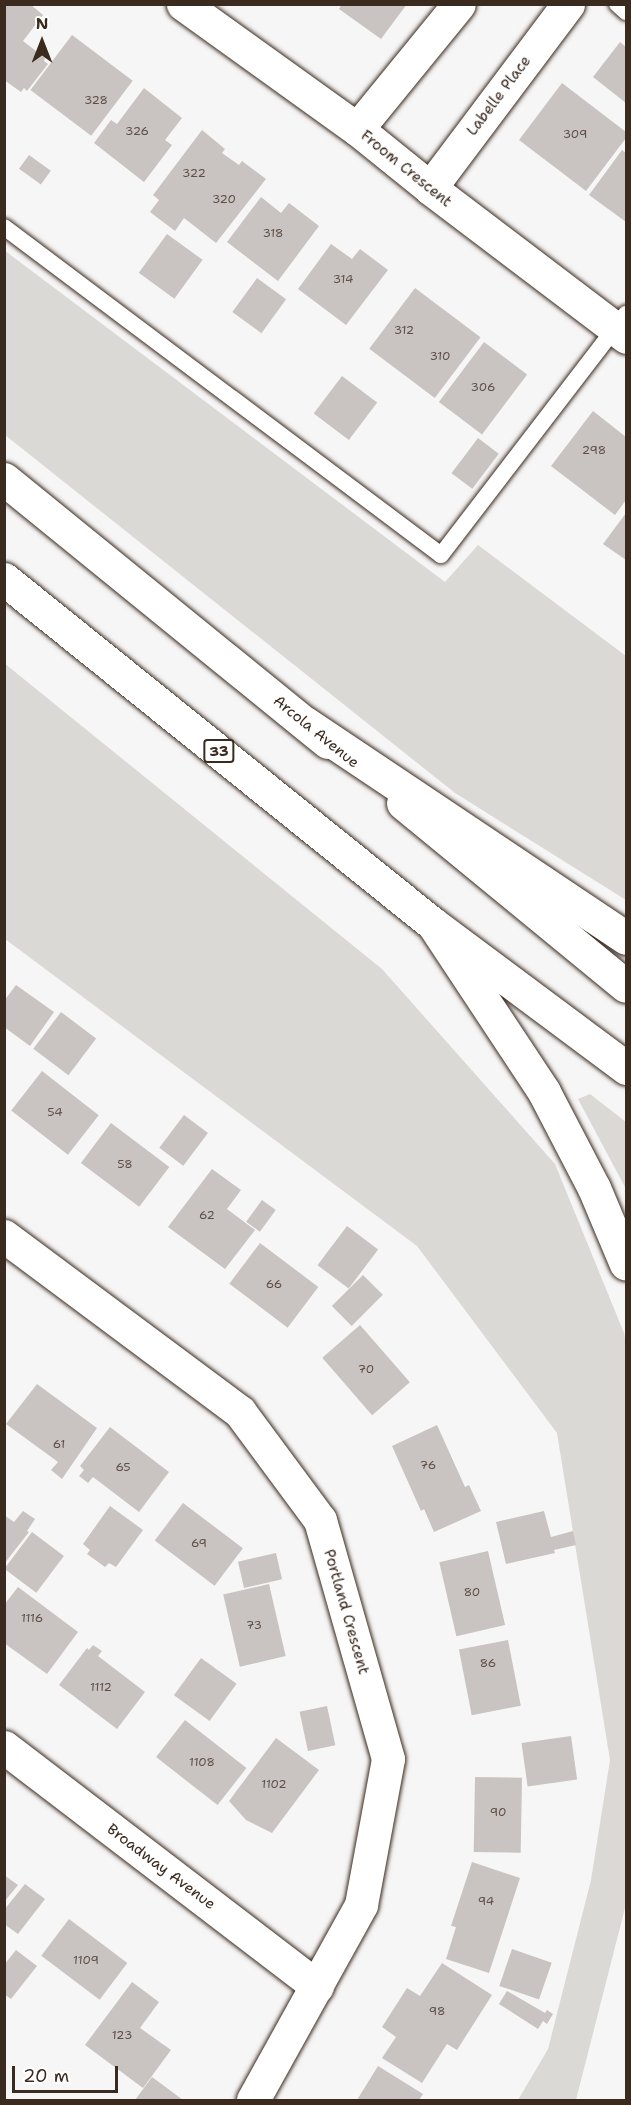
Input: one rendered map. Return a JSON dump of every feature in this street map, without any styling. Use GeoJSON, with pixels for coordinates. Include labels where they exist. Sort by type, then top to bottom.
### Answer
{"type":"FeatureCollection","features":[{"type":"Feature","properties":{"kind":"main road","name":"Froom Crescent"},"geometry":{"type":"LineString","coordinates":[[183,4],[357,129],[430,188],[623,327]]}},
{"type":"Feature","properties":{"kind":"main road"},"geometry":{"type":"LineString","coordinates":[[357,129],[459,4]]}},
{"type":"Feature","properties":{"kind":"main road","name":"Labelle Place"},"geometry":{"type":"LineString","coordinates":[[430,188],[568,4]]}},
{"type":"Feature","properties":{"kind":"main road","name":"Arcola Avenue"},"geometry":{"type":"LineString","coordinates":[[4,480],[627,986]]}},
{"type":"Feature","properties":{"kind":"main road","name":"33"},"geometry":{"type":"LineString","coordinates":[[4,579],[433,924],[627,1068]]}},
{"type":"Feature","properties":{"kind":"main road"},"geometry":{"type":"LineString","coordinates":[[305,723],[627,938]]}},
{"type":"Feature","properties":{"kind":"main road"},"geometry":{"type":"LineString","coordinates":[[433,924],[544,1092],[594,1188],[627,1264]]}},
{"type":"Feature","properties":{"kind":"main road","name":"Portland Crescent"},"geometry":{"type":"LineString","coordinates":[[4,1236],[240,1412],[320,1520],[388,1759],[361,1905],[253,2100]]}},
{"type":"Feature","properties":{"kind":"main road","name":"Broadway Avenue"},"geometry":{"type":"LineString","coordinates":[[4,1747],[317,1986]]}},
{"type":"Feature","properties":{"kind":"lane"},"geometry":{"type":"LineString","coordinates":[[617,4],[627,12]]}},
{"type":"Feature","properties":{"kind":"lane"},"geometry":{"type":"LineString","coordinates":[[4,227],[441,555],[623,327]]}},
{"type":"Feature","properties":{"kind":"shaded area"},"geometry":{"type":"Polygon","coordinates":[[[4,250],[445,582],[478,545],[626,656],[626,900],[455,793],[5,435],[4,250]]]}},
{"type":"Feature","properties":{"kind":"shaded area"},"geometry":{"type":"Polygon","coordinates":[[[4,663],[382,969],[555,1164],[624,1333],[626,1343],[626,1904],[576,2100],[518,2100],[548,2049],[591,1880],[610,1760],[557,1433],[417,1246],[5,939],[4,663]]]}},
{"type":"Feature","properties":{"kind":"shaded area"},"geometry":{"type":"Polygon","coordinates":[[[590,1094],[626,1122],[626,1189],[578,1099],[590,1094]]]}},
{"type":"Feature","properties":{"kind":"building"},"geometry":{"type":"Polygon","coordinates":[[[4,4],[30,4],[43,15],[23,41],[45,58],[44,61],[48,64],[27,91],[24,88],[21,92],[4,80],[4,4]]]}},
{"type":"Feature","properties":{"kind":"building"},"geometry":{"type":"Polygon","coordinates":[[[342,4],[407,4],[381,39],[339,9],[342,4]]]}},
{"type":"Feature","properties":{"kind":"building"},"geometry":{"type":"Polygon","coordinates":[[[72,35],[133,81],[91,136],[30,90],[72,35]]]}},
{"type":"Feature","properties":{"kind":"building"},"geometry":{"type":"Polygon","coordinates":[[[620,42],[626,47],[626,103],[593,77],[620,42]]]}},
{"type":"Feature","properties":{"kind":"building"},"geometry":{"type":"Polygon","coordinates":[[[562,83],[626,132],[626,138],[586,191],[519,140],[562,83]]]}},
{"type":"Feature","properties":{"kind":"building"},"geometry":{"type":"Polygon","coordinates":[[[144,88],[182,118],[165,140],[172,145],[144,182],[94,143],[111,120],[117,124],[144,88]]]}},
{"type":"Feature","properties":{"kind":"building"},"geometry":{"type":"Polygon","coordinates":[[[202,130],[225,149],[222,153],[239,165],[242,161],[266,179],[216,243],[184,218],[175,231],[150,212],[159,200],[153,195],[202,130]]]}},
{"type":"Feature","properties":{"kind":"building"},"geometry":{"type":"Polygon","coordinates":[[[622,150],[626,153],[626,222],[589,195],[622,150]]]}},
{"type":"Feature","properties":{"kind":"building"},"geometry":{"type":"Polygon","coordinates":[[[29,155],[51,171],[41,185],[19,169],[29,155]]]}},
{"type":"Feature","properties":{"kind":"building"},"geometry":{"type":"Polygon","coordinates":[[[261,197],[281,213],[289,203],[319,226],[278,281],[227,242],[261,197]]]}},
{"type":"Feature","properties":{"kind":"building"},"geometry":{"type":"Polygon","coordinates":[[[167,234],[203,260],[174,299],[139,273],[167,234]]]}},
{"type":"Feature","properties":{"kind":"building"},"geometry":{"type":"Polygon","coordinates":[[[331,244],[352,259],[360,249],[388,270],[346,325],[298,289],[331,244]]]}},
{"type":"Feature","properties":{"kind":"building"},"geometry":{"type":"Polygon","coordinates":[[[257,278],[286,299],[261,333],[232,312],[257,278]]]}},
{"type":"Feature","properties":{"kind":"building"},"geometry":{"type":"Polygon","coordinates":[[[415,288],[480,337],[435,398],[369,349],[415,288]]]}},
{"type":"Feature","properties":{"kind":"building"},"geometry":{"type":"Polygon","coordinates":[[[484,342],[527,374],[482,434],[439,402],[484,342]]]}},
{"type":"Feature","properties":{"kind":"building"},"geometry":{"type":"Polygon","coordinates":[[[342,376],[377,402],[349,440],[314,414],[342,376]]]}},
{"type":"Feature","properties":{"kind":"building"},"geometry":{"type":"Polygon","coordinates":[[[593,411],[626,437],[626,500],[615,515],[551,466],[593,411]]]}},
{"type":"Feature","properties":{"kind":"building"},"geometry":{"type":"Polygon","coordinates":[[[478,438],[499,454],[472,489],[452,473],[478,438]]]}},
{"type":"Feature","properties":{"kind":"building"},"geometry":{"type":"Polygon","coordinates":[[[626,513],[626,560],[603,544],[626,513]]]}},
{"type":"Feature","properties":{"kind":"building"},"geometry":{"type":"Polygon","coordinates":[[[16,985],[54,1012],[30,1046],[4,1027],[4,1001],[16,985]]]}},
{"type":"Feature","properties":{"kind":"building"},"geometry":{"type":"Polygon","coordinates":[[[61,1012],[96,1038],[68,1075],[33,1049],[61,1012]]]}},
{"type":"Feature","properties":{"kind":"building"},"geometry":{"type":"Polygon","coordinates":[[[42,1071],[99,1115],[68,1155],[11,1110],[42,1071]]]}},
{"type":"Feature","properties":{"kind":"building"},"geometry":{"type":"Polygon","coordinates":[[[184,1115],[208,1133],[183,1166],[159,1148],[184,1115]]]}},
{"type":"Feature","properties":{"kind":"building"},"geometry":{"type":"Polygon","coordinates":[[[111,1123],[169,1167],[139,1207],[81,1163],[111,1123]]]}},
{"type":"Feature","properties":{"kind":"building"},"geometry":{"type":"Polygon","coordinates":[[[212,1169],[241,1190],[227,1209],[255,1230],[225,1269],[168,1227],[212,1169]]]}},
{"type":"Feature","properties":{"kind":"building"},"geometry":{"type":"Polygon","coordinates":[[[262,1200],[276,1210],[260,1232],[246,1222],[262,1200]]]}},
{"type":"Feature","properties":{"kind":"building"},"geometry":{"type":"Polygon","coordinates":[[[347,1226],[378,1249],[349,1289],[318,1265],[347,1226]]]}},
{"type":"Feature","properties":{"kind":"building"},"geometry":{"type":"Polygon","coordinates":[[[260,1243],[318,1287],[288,1328],[229,1284],[260,1243]]]}},
{"type":"Feature","properties":{"kind":"building"},"geometry":{"type":"Polygon","coordinates":[[[363,1275],[383,1295],[352,1326],[332,1306],[363,1275]]]}},
{"type":"Feature","properties":{"kind":"building"},"geometry":{"type":"Polygon","coordinates":[[[360,1325],[410,1382],[372,1415],[322,1358],[360,1325]]]}},
{"type":"Feature","properties":{"kind":"building"},"geometry":{"type":"Polygon","coordinates":[[[37,1384],[97,1428],[62,1479],[51,1470],[58,1462],[6,1424],[37,1384]]]}},
{"type":"Feature","properties":{"kind":"building"},"geometry":{"type":"Polygon","coordinates":[[[437,1425],[465,1487],[469,1485],[481,1511],[434,1532],[424,1509],[421,1511],[392,1446],[437,1425]]]}},
{"type":"Feature","properties":{"kind":"building"},"geometry":{"type":"Polygon","coordinates":[[[110,1427],[169,1472],[139,1512],[93,1477],[88,1483],[79,1476],[84,1470],[80,1466],[110,1427]]]}},
{"type":"Feature","properties":{"kind":"building"},"geometry":{"type":"Polygon","coordinates":[[[183,1503],[243,1548],[215,1586],[155,1541],[183,1503]]]}},
{"type":"Feature","properties":{"kind":"building"},"geometry":{"type":"Polygon","coordinates":[[[110,1506],[143,1530],[116,1567],[109,1563],[105,1567],[87,1554],[90,1550],[83,1544],[110,1506]]]}},
{"type":"Feature","properties":{"kind":"building"},"geometry":{"type":"Polygon","coordinates":[[[23,1511],[35,1519],[27,1531],[29,1532],[4,1564],[4,1515],[14,1522],[23,1511]]]}},
{"type":"Feature","properties":{"kind":"building"},"geometry":{"type":"Polygon","coordinates":[[[544,1511],[551,1537],[573,1531],[576,1545],[554,1550],[555,1553],[506,1564],[496,1522],[544,1511]]]}},
{"type":"Feature","properties":{"kind":"building"},"geometry":{"type":"Polygon","coordinates":[[[32,1532],[64,1556],[36,1593],[4,1569],[32,1532]]]}},
{"type":"Feature","properties":{"kind":"building"},"geometry":{"type":"Polygon","coordinates":[[[488,1551],[505,1625],[456,1636],[439,1562],[488,1551]]]}},
{"type":"Feature","properties":{"kind":"building"},"geometry":{"type":"Polygon","coordinates":[[[276,1553],[282,1579],[244,1588],[238,1562],[276,1553]]]}},
{"type":"Feature","properties":{"kind":"building"},"geometry":{"type":"Polygon","coordinates":[[[269,1584],[286,1656],[240,1667],[223,1595],[269,1584]]]}},
{"type":"Feature","properties":{"kind":"building"},"geometry":{"type":"Polygon","coordinates":[[[18,1587],[78,1632],[47,1674],[4,1643],[4,1605],[18,1587]]]}},
{"type":"Feature","properties":{"kind":"building"},"geometry":{"type":"Polygon","coordinates":[[[508,1640],[521,1706],[472,1715],[459,1650],[508,1640]]]}},
{"type":"Feature","properties":{"kind":"building"},"geometry":{"type":"Polygon","coordinates":[[[93,1645],[102,1651],[98,1656],[145,1692],[117,1729],[59,1685],[87,1648],[89,1650],[93,1645]]]}},
{"type":"Feature","properties":{"kind":"building"},"geometry":{"type":"Polygon","coordinates":[[[201,1658],[237,1684],[210,1721],[174,1695],[201,1658]]]}},
{"type":"Feature","properties":{"kind":"building"},"geometry":{"type":"Polygon","coordinates":[[[327,1706],[335,1745],[308,1751],[300,1712],[327,1706]]]}},
{"type":"Feature","properties":{"kind":"building"},"geometry":{"type":"Polygon","coordinates":[[[185,1720],[246,1768],[218,1805],[156,1757],[185,1720]]]}},
{"type":"Feature","properties":{"kind":"building"},"geometry":{"type":"Polygon","coordinates":[[[571,1736],[577,1780],[528,1787],[521,1743],[571,1736]]]}},
{"type":"Feature","properties":{"kind":"building"},"geometry":{"type":"Polygon","coordinates":[[[276,1738],[319,1770],[272,1833],[246,1820],[229,1801],[276,1738]]]}},
{"type":"Feature","properties":{"kind":"building"},"geometry":{"type":"Polygon","coordinates":[[[475,1777],[522,1778],[521,1853],[474,1852],[475,1777]]]}},
{"type":"Feature","properties":{"kind":"building"},"geometry":{"type":"Polygon","coordinates":[[[472,1862],[520,1878],[489,1973],[446,1959],[456,1927],[451,1926],[472,1862]]]}},
{"type":"Feature","properties":{"kind":"building"},"geometry":{"type":"Polygon","coordinates":[[[4,1875],[18,1885],[4,1902],[4,1875]]]}},
{"type":"Feature","properties":{"kind":"building"},"geometry":{"type":"Polygon","coordinates":[[[25,1884],[45,1899],[18,1934],[4,1924],[4,1910],[25,1884]]]}},
{"type":"Feature","properties":{"kind":"building"},"geometry":{"type":"Polygon","coordinates":[[[69,1919],[127,1963],[100,2000],[41,1956],[69,1919]]]}},
{"type":"Feature","properties":{"kind":"building"},"geometry":{"type":"Polygon","coordinates":[[[512,1949],[552,1963],[539,2000],[499,1986],[512,1949]]]}},
{"type":"Feature","properties":{"kind":"building"},"geometry":{"type":"Polygon","coordinates":[[[16,1950],[37,1966],[11,1999],[4,1994],[4,1965],[16,1950]]]}},
{"type":"Feature","properties":{"kind":"building"},"geometry":{"type":"Polygon","coordinates":[[[442,1963],[492,1995],[457,2050],[447,2044],[422,2083],[382,2058],[396,2037],[382,2027],[407,1988],[420,1996],[442,1963]]]}},
{"type":"Feature","properties":{"kind":"building"},"geometry":{"type":"Polygon","coordinates":[[[132,1982],[159,2002],[140,2028],[171,2050],[143,2088],[85,2045],[132,1982]]]}},
{"type":"Feature","properties":{"kind":"building"},"geometry":{"type":"Polygon","coordinates":[[[507,1991],[545,2013],[547,2010],[553,2014],[547,2024],[543,2021],[538,2029],[499,2004],[507,1991]]]}},
{"type":"Feature","properties":{"kind":"building"},"geometry":{"type":"Polygon","coordinates":[[[378,2066],[423,2094],[419,2100],[357,2100],[378,2066]]]}},
{"type":"Feature","properties":{"kind":"building"},"geometry":{"type":"Polygon","coordinates":[[[152,2077],[183,2100],[135,2100],[152,2077]]]}}]}
